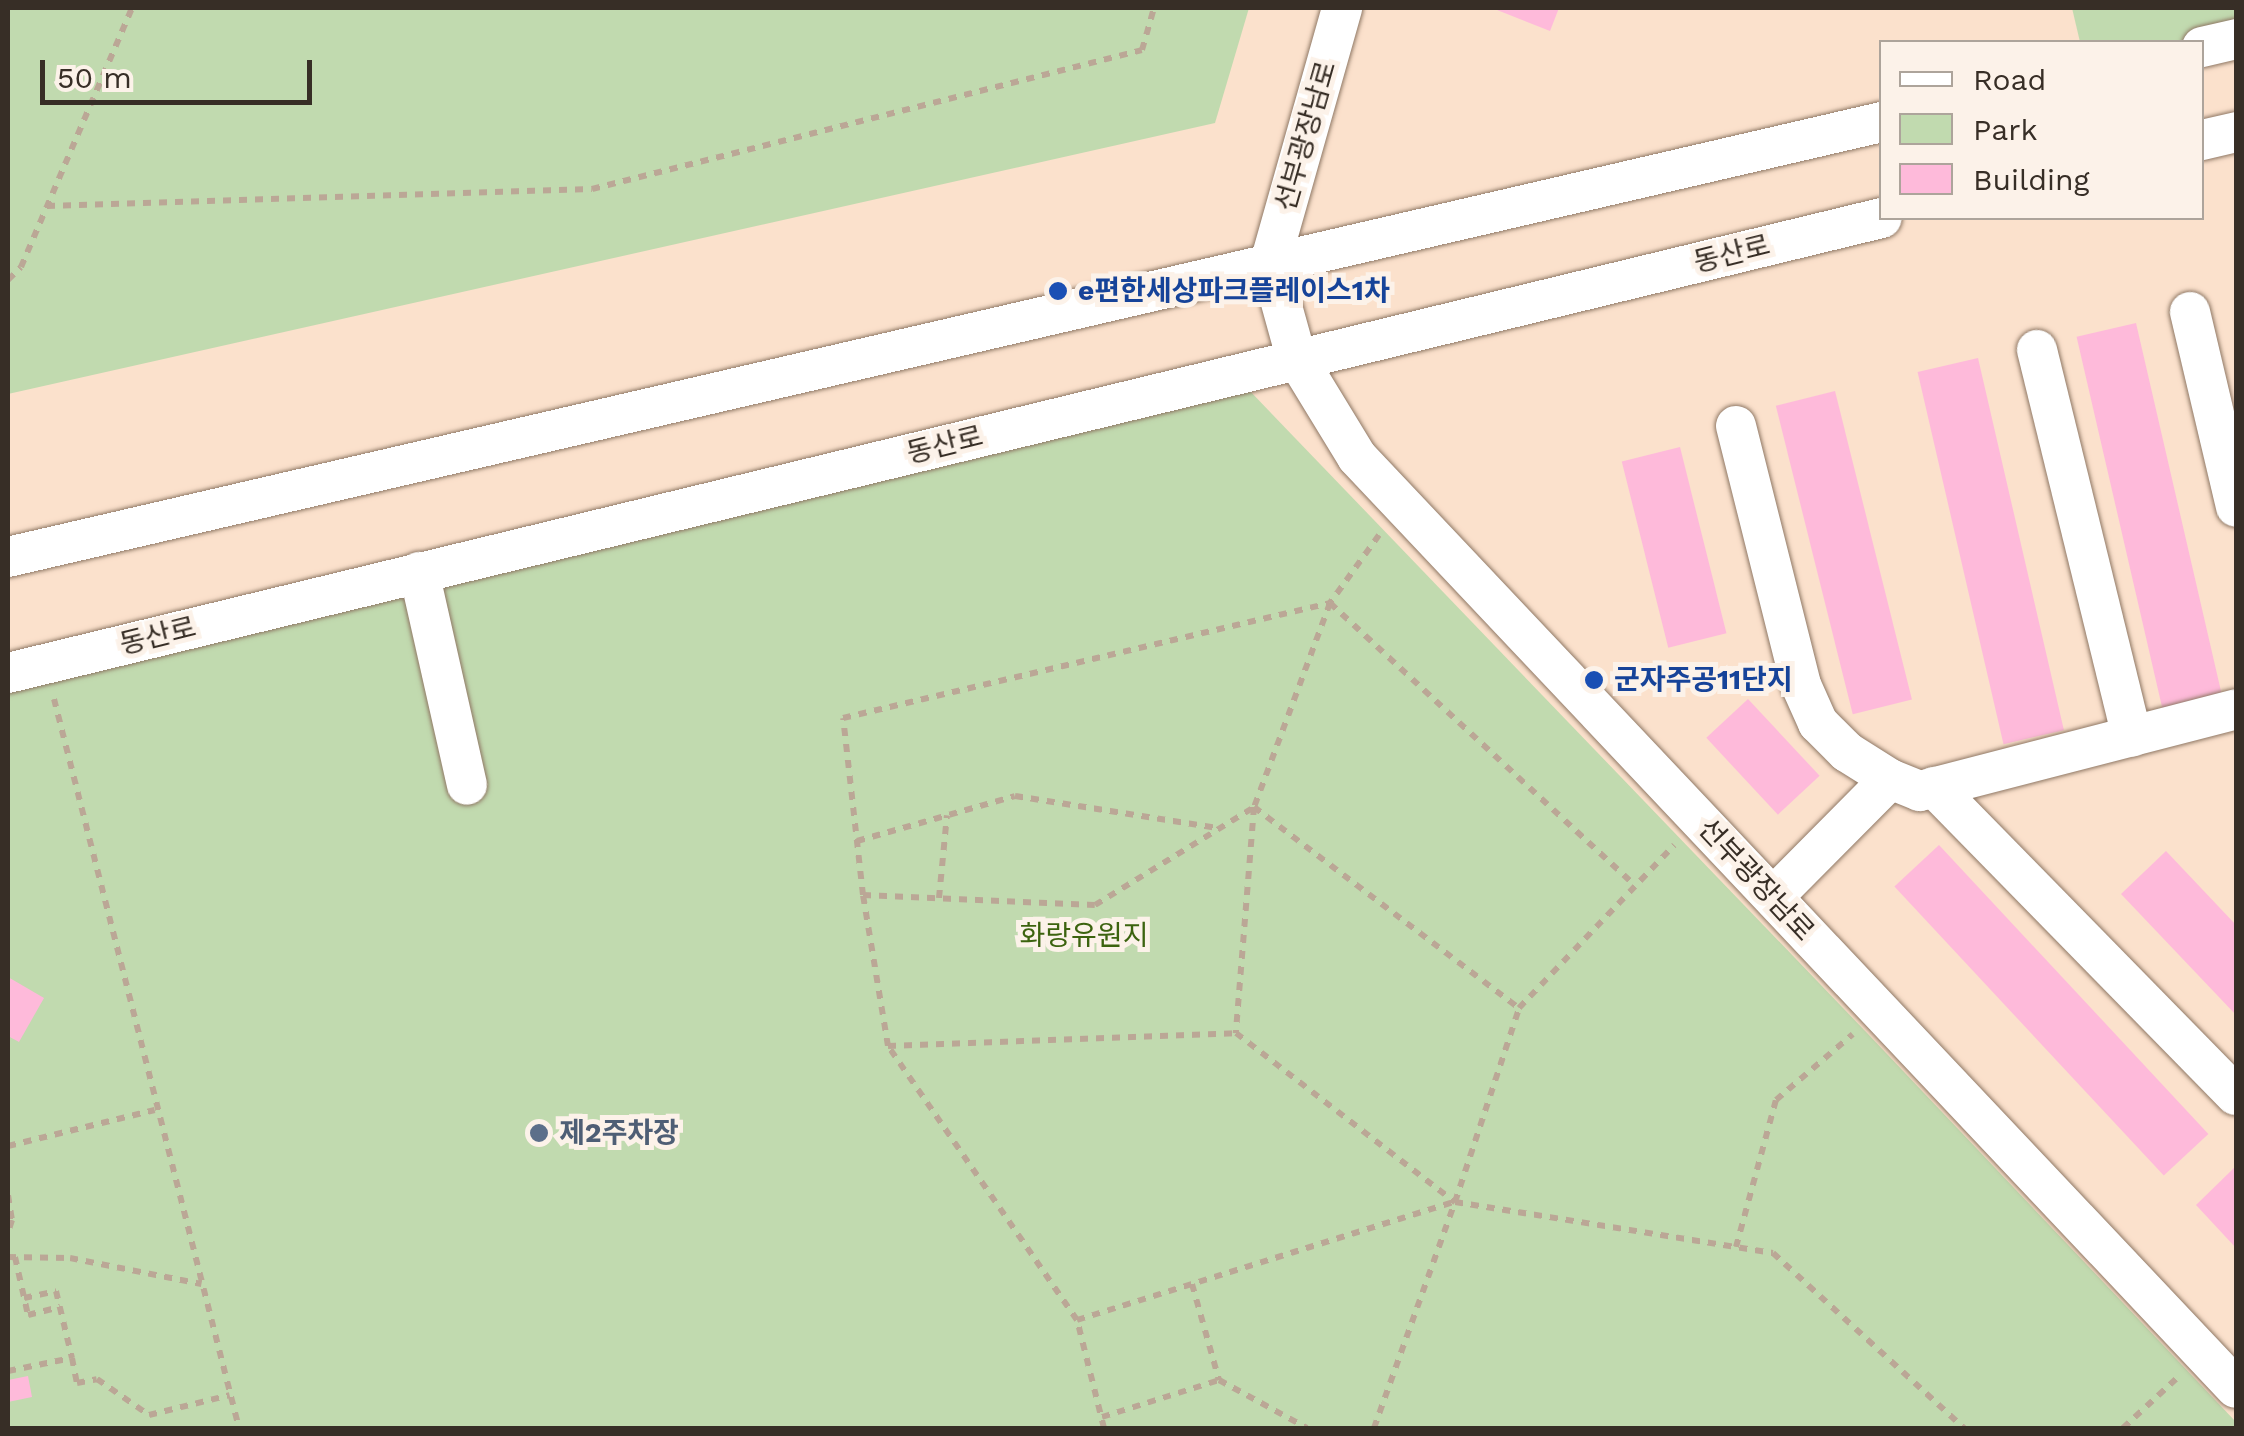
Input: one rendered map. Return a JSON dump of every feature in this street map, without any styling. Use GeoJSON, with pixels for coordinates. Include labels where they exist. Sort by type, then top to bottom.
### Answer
{"type":"FeatureCollection","features":[{"type":"Feature","properties":{"kind":"street","name":"선부광장남로"},"geometry":{"type":"LineString","coordinates":[[1342,8],[1270,264],[1296,357],[1357,457],[1400,507],[2236,1388]]}},
{"type":"Feature","properties":{"kind":"street"},"geometry":{"type":"LineString","coordinates":[[2204,47],[2236,39]]}},
{"type":"Feature","properties":{"kind":"street"},"geometry":{"type":"LineString","coordinates":[[8,557],[1879,123]]}},
{"type":"Feature","properties":{"kind":"street"},"geometry":{"type":"LineString","coordinates":[[2204,140],[2236,132]]}},
{"type":"Feature","properties":{"kind":"street","name":"동산로"},"geometry":{"type":"LineString","coordinates":[[26,668],[1879,219]]}},
{"type":"Feature","properties":{"kind":"street"},"geometry":{"type":"LineString","coordinates":[[2190,312],[2236,507]]}},
{"type":"Feature","properties":{"kind":"street"},"geometry":{"type":"LineString","coordinates":[[2037,350],[2132,736]]}},
{"type":"Feature","properties":{"kind":"street"},"geometry":{"type":"LineString","coordinates":[[1736,426],[1801,685],[1818,723],[1846,752],[1890,779],[1920,791],[2236,709]]}},
{"type":"Feature","properties":{"kind":"street"},"geometry":{"type":"LineString","coordinates":[[419,572],[467,785]]}},
{"type":"Feature","properties":{"kind":"street"},"geometry":{"type":"LineString","coordinates":[[1773,897],[1890,779]]}},
{"type":"Feature","properties":{"kind":"street"},"geometry":{"type":"LineString","coordinates":[[1934,788],[2236,1095]]}},
{"type":"Feature","properties":{"kind":"path"},"geometry":{"type":"LineString","coordinates":[[8,280],[20,267],[132,8]]}},
{"type":"Feature","properties":{"kind":"path"},"geometry":{"type":"LineString","coordinates":[[47,206],[592,188],[1142,50],[1154,8]]}},
{"type":"Feature","properties":{"kind":"path"},"geometry":{"type":"LineString","coordinates":[[1236,1033],[1254,807],[1330,603],[1400,507]]}},
{"type":"Feature","properties":{"kind":"path"},"geometry":{"type":"LineString","coordinates":[[1104,1428],[1077,1320],[888,1046],[863,895],[843,718],[1330,603]]}},
{"type":"Feature","properties":{"kind":"path"},"geometry":{"type":"LineString","coordinates":[[1330,603],[1636,885]]}},
{"type":"Feature","properties":{"kind":"path"},"geometry":{"type":"LineString","coordinates":[[26,668],[154,1110],[239,1428]]}},
{"type":"Feature","properties":{"kind":"path"},"geometry":{"type":"LineString","coordinates":[[857,841],[1015,796],[1218,828]]}},
{"type":"Feature","properties":{"kind":"path"},"geometry":{"type":"LineString","coordinates":[[863,895],[1095,905],[1254,807]]}},
{"type":"Feature","properties":{"kind":"path"},"geometry":{"type":"LineString","coordinates":[[1254,807],[1519,1008]]}},
{"type":"Feature","properties":{"kind":"path"},"geometry":{"type":"LineString","coordinates":[[939,898],[947,815]]}},
{"type":"Feature","properties":{"kind":"path"},"geometry":{"type":"LineString","coordinates":[[1374,1428],[1519,1008],[1699,820]]}},
{"type":"Feature","properties":{"kind":"path"},"geometry":{"type":"LineString","coordinates":[[1736,1247],[1776,1100],[1879,1010]]}},
{"type":"Feature","properties":{"kind":"path"},"geometry":{"type":"LineString","coordinates":[[888,1046],[1236,1033],[1455,1202]]}},
{"type":"Feature","properties":{"kind":"path"},"geometry":{"type":"LineString","coordinates":[[8,1146],[154,1110]]}},
{"type":"Feature","properties":{"kind":"path"},"geometry":{"type":"LineString","coordinates":[[8,1195],[12,1220],[8,1232]]}},
{"type":"Feature","properties":{"kind":"path"},"geometry":{"type":"LineString","coordinates":[[1077,1320],[1455,1202],[1774,1254],[1964,1428]]}},
{"type":"Feature","properties":{"kind":"path"},"geometry":{"type":"LineString","coordinates":[[60,1307],[28,1315],[11,1258],[70,1258],[201,1284]]}},
{"type":"Feature","properties":{"kind":"path"},"geometry":{"type":"LineString","coordinates":[[1192,1284],[1219,1380],[1306,1428]]}},
{"type":"Feature","properties":{"kind":"path"},"geometry":{"type":"LineString","coordinates":[[24,1298],[56,1291],[77,1383],[97,1379],[149,1415],[230,1395]]}},
{"type":"Feature","properties":{"kind":"path"},"geometry":{"type":"LineString","coordinates":[[2123,1428],[2204,1352]]}},
{"type":"Feature","properties":{"kind":"path"},"geometry":{"type":"LineString","coordinates":[[8,1371],[72,1358]]}},
{"type":"Feature","properties":{"kind":"path"},"geometry":{"type":"LineString","coordinates":[[1102,1418],[1219,1380]]}},
{"type":"Feature","properties":{"kind":"green space"},"geometry":{"type":"Polygon","coordinates":[[[8,8],[1249,8],[1215,123],[8,394],[8,8]]]}},
{"type":"Feature","properties":{"kind":"green space"},"geometry":{"type":"Polygon","coordinates":[[[2072,8],[2236,8],[2236,29],[2188,40],[2080,40],[2072,8]]]}},
{"type":"Feature","properties":{"kind":"green space","name":"화랑유원지"},"geometry":{"type":"Polygon","coordinates":[[[1248,389],[1868,1034],[2236,1422],[2236,1428],[8,1428],[8,691],[1248,389]]]}},
{"type":"Feature","properties":{"kind":"building"},"geometry":{"type":"Polygon","coordinates":[[[1492,8],[1559,8],[1550,31],[1492,8]]]}},
{"type":"Feature","properties":{"kind":"building"},"geometry":{"type":"Polygon","coordinates":[[[2136,323],[2222,695],[2162,709],[2077,337],[2136,323]]]}},
{"type":"Feature","properties":{"kind":"building"},"geometry":{"type":"Polygon","coordinates":[[[1978,358],[2064,730],[2004,744],[1918,372],[1978,358]]]}},
{"type":"Feature","properties":{"kind":"building"},"geometry":{"type":"Polygon","coordinates":[[[1835,391],[1912,700],[1853,714],[1776,406],[1835,391]]]}},
{"type":"Feature","properties":{"kind":"building"},"geometry":{"type":"Polygon","coordinates":[[[1680,447],[1726,633],[1668,648],[1622,462],[1680,447]]]}},
{"type":"Feature","properties":{"kind":"building"},"geometry":{"type":"Polygon","coordinates":[[[1748,699],[1820,776],[1778,815],[1706,738],[1748,699]]]}},
{"type":"Feature","properties":{"kind":"building"},"geometry":{"type":"Polygon","coordinates":[[[1939,845],[2208,1134],[2164,1175],[1894,887],[1939,845]]]}},
{"type":"Feature","properties":{"kind":"building"},"geometry":{"type":"Polygon","coordinates":[[[2166,851],[2236,925],[2236,1015],[2121,894],[2166,851]]]}},
{"type":"Feature","properties":{"kind":"building"},"geometry":{"type":"Polygon","coordinates":[[[8,977],[44,998],[19,1042],[8,1036],[8,977]]]}},
{"type":"Feature","properties":{"kind":"building"},"geometry":{"type":"Polygon","coordinates":[[[2236,1166],[2236,1248],[2196,1205],[2236,1166]]]}},
{"type":"Feature","properties":{"kind":"building"},"geometry":{"type":"Polygon","coordinates":[[[28,1376],[32,1397],[8,1402],[8,1380],[28,1376]]]}},
{"type":"Feature","properties":{"kind":"place","name":"e편한세상파크플레이스1차"},"geometry":{"type":"Point","coordinates":[1058,291]}},
{"type":"Feature","properties":{"kind":"place","name":"군자주공11단지"},"geometry":{"type":"Point","coordinates":[1594,680]}},
{"type":"Feature","properties":{"kind":"place","name":"제2주차장"},"geometry":{"type":"Point","coordinates":[539,1133]}}]}
